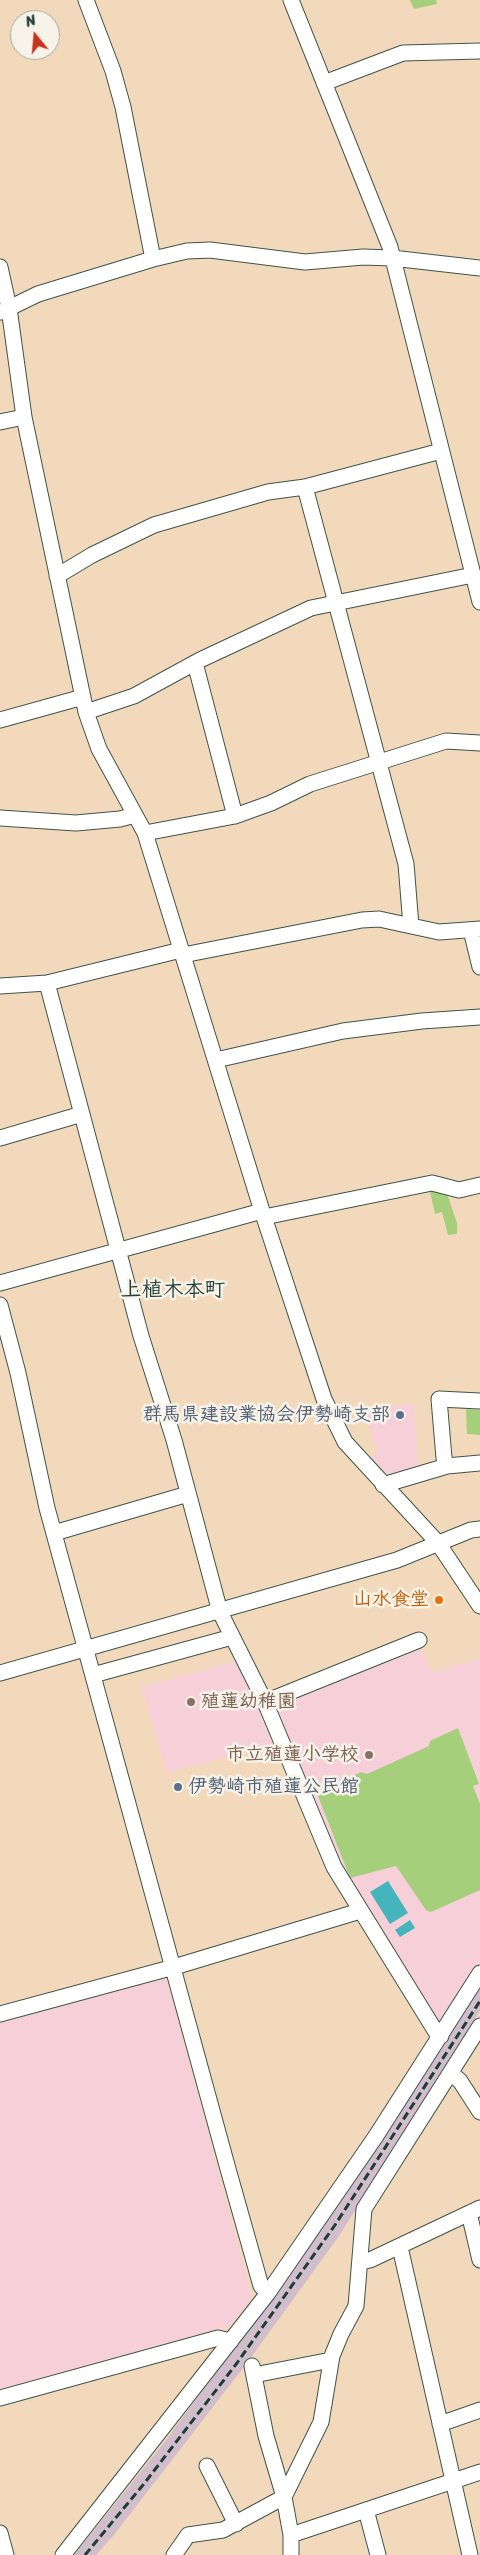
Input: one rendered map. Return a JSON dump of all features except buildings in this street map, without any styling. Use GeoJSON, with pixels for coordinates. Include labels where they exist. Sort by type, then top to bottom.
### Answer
{"type":"FeatureCollection","features":[{"type":"Feature","properties":{"kind":"street"},"geometry":{"type":"LineString","coordinates":[[86,0],[113,71],[123,107],[153,258]]}},
{"type":"Feature","properties":{"kind":"street"},"geometry":{"type":"LineString","coordinates":[[291,0],[392,258],[480,602]]}},
{"type":"Feature","properties":{"kind":"street"},"geometry":{"type":"LineString","coordinates":[[324,83],[403,53],[480,51]]}},
{"type":"Feature","properties":{"kind":"street"},"geometry":{"type":"LineString","coordinates":[[4,310],[38,294],[153,258],[199,250],[293,261],[363,257],[392,258],[480,268]]}},
{"type":"Feature","properties":{"kind":"street"},"geometry":{"type":"LineString","coordinates":[[0,267],[4,310],[24,417],[85,705],[99,749],[145,833],[263,1214],[324,1400],[345,1442],[438,1543],[480,1606]]}},
{"type":"Feature","properties":{"kind":"street"},"geometry":{"type":"LineString","coordinates":[[0,422],[24,417]]}},
{"type":"Feature","properties":{"kind":"street"},"geometry":{"type":"LineString","coordinates":[[57,576],[92,554],[154,526],[268,492],[305,487],[441,451]]}},
{"type":"Feature","properties":{"kind":"street"},"geometry":{"type":"LineString","coordinates":[[305,487],[377,762],[406,864],[411,926]]}},
{"type":"Feature","properties":{"kind":"street"},"geometry":{"type":"LineString","coordinates":[[0,720],[134,696],[195,663],[311,608],[473,575]]}},
{"type":"Feature","properties":{"kind":"street"},"geometry":{"type":"LineString","coordinates":[[195,663],[236,816]]}},
{"type":"Feature","properties":{"kind":"street"},"geometry":{"type":"LineString","coordinates":[[145,833],[236,816],[271,803],[310,784],[446,741],[480,743]]}},
{"type":"Feature","properties":{"kind":"street"},"geometry":{"type":"LineString","coordinates":[[0,818],[76,823],[120,819],[135,815]]}},
{"type":"Feature","properties":{"kind":"street"},"geometry":{"type":"LineString","coordinates":[[0,986],[47,983],[182,953],[362,920],[380,919],[439,932],[476,930],[480,967]]}},
{"type":"Feature","properties":{"kind":"street"},"geometry":{"type":"LineString","coordinates":[[47,983],[120,1251],[141,1336],[174,1440],[220,1612],[265,1702],[334,1867],[436,2032],[442,2036]]}},
{"type":"Feature","properties":{"kind":"street"},"geometry":{"type":"LineString","coordinates":[[216,1060],[343,1032],[422,1021],[480,1016]]}},
{"type":"Feature","properties":{"kind":"street"},"geometry":{"type":"LineString","coordinates":[[0,1138],[82,1114]]}},
{"type":"Feature","properties":{"kind":"street"},"geometry":{"type":"LineString","coordinates":[[0,1283],[263,1214],[432,1183],[459,1190],[480,1185]]}},
{"type":"Feature","properties":{"kind":"street"},"geometry":{"type":"LineString","coordinates":[[0,1305],[4,1314],[54,1533],[261,2286],[268,2293]]}},
{"type":"Feature","properties":{"kind":"street"},"geometry":{"type":"LineString","coordinates":[[447,1466],[444,1458],[439,1399],[480,1401]]}},
{"type":"Feature","properties":{"kind":"street"},"geometry":{"type":"LineString","coordinates":[[383,1485],[447,1466],[480,1463]]}},
{"type":"Feature","properties":{"kind":"street"},"geometry":{"type":"LineString","coordinates":[[54,1533],[188,1494]]}},
{"type":"Feature","properties":{"kind":"street"},"geometry":{"type":"LineString","coordinates":[[0,1673],[220,1612],[396,1560],[480,1528]]}},
{"type":"Feature","properties":{"kind":"street"},"geometry":{"type":"LineString","coordinates":[[93,1675],[232,1637]]}},
{"type":"Feature","properties":{"kind":"street"},"geometry":{"type":"LineString","coordinates":[[265,1702],[419,1640]]}},
{"type":"Feature","properties":{"kind":"street"},"geometry":{"type":"LineString","coordinates":[[0,2014],[174,1967],[360,1910]]}},
{"type":"Feature","properties":{"kind":"street"},"geometry":{"type":"LineString","coordinates":[[63,2555],[268,2293],[442,2036],[480,1973]]}},
{"type":"Feature","properties":{"kind":"street"},"geometry":{"type":"LineString","coordinates":[[174,2555],[188,2535],[222,2530],[284,2497],[321,2422],[331,2360],[338,2340],[356,2306],[364,2209],[452,2074],[480,2026]]}},
{"type":"Feature","properties":{"kind":"street"},"geometry":{"type":"LineString","coordinates":[[452,2074],[460,2081],[480,2112]]}},
{"type":"Feature","properties":{"kind":"street"},"geometry":{"type":"LineString","coordinates":[[361,2262],[370,2260],[475,2210],[480,2260]]}},
{"type":"Feature","properties":{"kind":"street"},"geometry":{"type":"LineString","coordinates":[[400,2246],[440,2424],[473,2548]]}},
{"type":"Feature","properties":{"kind":"street"},"geometry":{"type":"LineString","coordinates":[[0,2398],[218,2338],[231,2341]]}},
{"type":"Feature","properties":{"kind":"street"},"geometry":{"type":"LineString","coordinates":[[291,2555],[291,2535],[284,2497],[266,2436],[253,2371],[331,2360]]}},
{"type":"Feature","properties":{"kind":"street"},"geometry":{"type":"LineString","coordinates":[[440,2424],[480,2410]]}},
{"type":"Feature","properties":{"kind":"street"},"geometry":{"type":"LineString","coordinates":[[207,2466],[236,2524]]}},
{"type":"Feature","properties":{"kind":"street"},"geometry":{"type":"LineString","coordinates":[[291,2535],[480,2472]]}},
{"type":"Feature","properties":{"kind":"street"},"geometry":{"type":"LineString","coordinates":[[366,2510],[378,2555]]}},
{"type":"Feature","properties":{"kind":"street"},"geometry":{"type":"LineString","coordinates":[[0,2533],[6,2555]]}},
{"type":"Feature","properties":{"kind":"shaded area"},"geometry":{"type":"Polygon","coordinates":[[[413,1403],[419,1472],[388,1481],[366,1457],[371,1457],[378,1451],[367,1421],[359,1422],[355,1411],[413,1403]]]}},
{"type":"Feature","properties":{"kind":"shaded area"},"geometry":{"type":"Polygon","coordinates":[[[418,1645],[433,1673],[480,1658],[480,1963],[443,2025],[437,2025],[338,1866],[272,1704],[418,1645]]]}},
{"type":"Feature","properties":{"kind":"shaded area"},"geometry":{"type":"Polygon","coordinates":[[[239,1660],[278,1742],[167,1773],[142,1687],[239,1660]]]}},
{"type":"Feature","properties":{"kind":"shaded area"},"geometry":{"type":"Polygon","coordinates":[[[166,1975],[252,2298],[229,2327],[0,2392],[0,2021],[166,1975]]]}},
{"type":"Feature","properties":{"kind":"shaded area"},"geometry":{"type":"Polygon","coordinates":[[[480,1981],[480,2011],[339,2236],[247,2363],[113,2536],[96,2555],[74,2555],[166,2440],[288,2275],[480,1981]]]}},
{"type":"Feature","properties":{"kind":"green space"},"geometry":{"type":"Polygon","coordinates":[[[410,0],[436,0],[437,4],[414,9],[410,0]]]}},
{"type":"Feature","properties":{"kind":"green space"},"geometry":{"type":"Polygon","coordinates":[[[429,1187],[446,1191],[457,1223],[457,1234],[448,1235],[442,1212],[435,1214],[429,1187]]]}},
{"type":"Feature","properties":{"kind":"green space"},"geometry":{"type":"Polygon","coordinates":[[[466,1409],[480,1410],[480,1435],[467,1434],[466,1409]]]}},
{"type":"Feature","properties":{"kind":"green space"},"geometry":{"type":"Polygon","coordinates":[[[458,1728],[479,1784],[473,1786],[480,1804],[480,1890],[431,1912],[426,1910],[396,1866],[350,1878],[318,1796],[334,1790],[337,1784],[361,1772],[367,1774],[429,1746],[430,1741],[458,1728]]]}},
{"type":"Feature","properties":{"kind":"water"},"geometry":{"type":"Polygon","coordinates":[[[388,1881],[408,1913],[390,1924],[370,1892],[388,1881]]]}},
{"type":"Feature","properties":{"kind":"water"},"geometry":{"type":"Polygon","coordinates":[[[410,1920],[415,1928],[400,1937],[395,1930],[410,1920]]]}},
{"type":"Feature","properties":{"kind":"railway"},"geometry":{"type":"LineString","coordinates":[[85,2555],[143,2485],[237,2363],[335,2225],[480,2001]]}},
{"type":"Feature","properties":{"kind":"place","name":"群馬県建設業協会伊勢崎支部"},"geometry":{"type":"Point","coordinates":[400,1415]}},
{"type":"Feature","properties":{"kind":"place","name":"山水食堂"},"geometry":{"type":"Point","coordinates":[439,1600]}},
{"type":"Feature","properties":{"kind":"place","name":"殖蓮幼稚園"},"geometry":{"type":"Point","coordinates":[191,1702]}},
{"type":"Feature","properties":{"kind":"place","name":"市立殖蓮小学校"},"geometry":{"type":"Point","coordinates":[369,1755]}},
{"type":"Feature","properties":{"kind":"place","name":"伊勢崎市殖蓮公民館"},"geometry":{"type":"Point","coordinates":[178,1787]}},
{"type":"Feature","properties":{"kind":"district","name":"上植木本町"},"geometry":{"type":"Point","coordinates":[173,1291]}}]}
